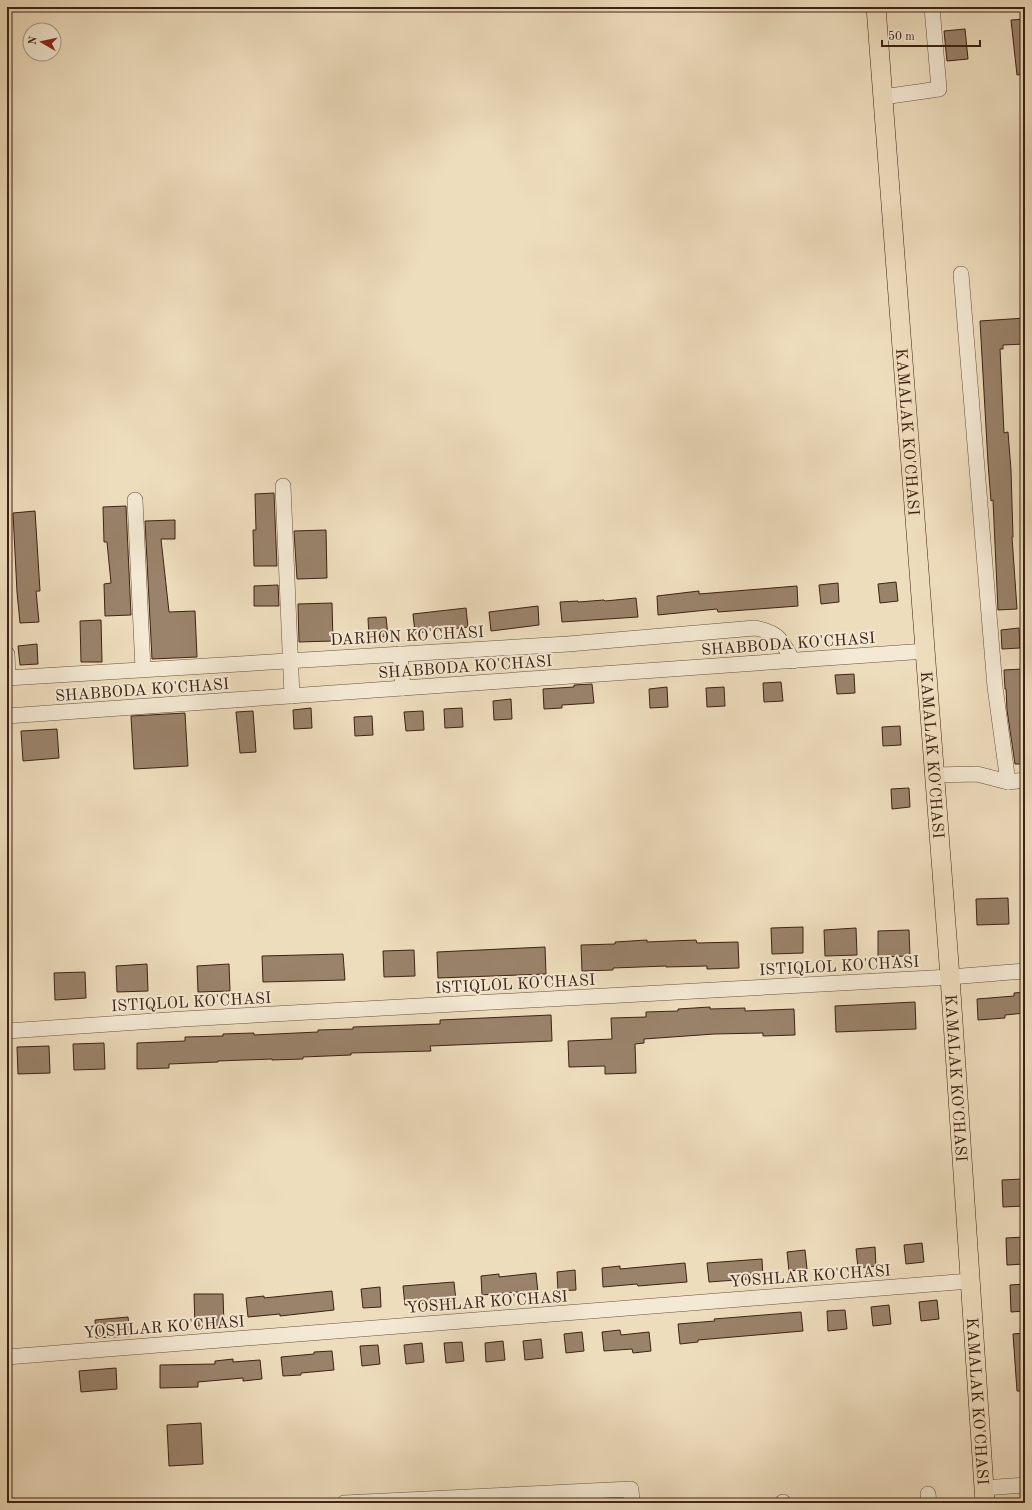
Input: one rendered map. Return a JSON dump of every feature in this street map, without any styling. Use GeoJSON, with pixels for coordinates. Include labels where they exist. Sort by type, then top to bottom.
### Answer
{"type":"FeatureCollection","features":[{"type":"Feature","properties":{"kind":"main road","name":"KAMALAK KO'CHASI"},"geometry":{"type":"LineString","coordinates":[[876,7],[950,977],[984,1495]]}},
{"type":"Feature","properties":{"kind":"street"},"geometry":{"type":"LineString","coordinates":[[883,97],[939,89],[932,7]]}},
{"type":"Feature","properties":{"kind":"street"},"geometry":{"type":"LineString","coordinates":[[961,274],[995,687],[1008,782]]}},
{"type":"Feature","properties":{"kind":"street"},"geometry":{"type":"LineString","coordinates":[[283,486],[292,696]]}},
{"type":"Feature","properties":{"kind":"street"},"geometry":{"type":"LineString","coordinates":[[135,500],[143,670]]}},
{"type":"Feature","properties":{"kind":"street","name":"DARHON KO'CHASI"},"geometry":{"type":"LineString","coordinates":[[8,678],[568,644],[755,628],[769,631],[781,640],[793,661]]}},
{"type":"Feature","properties":{"kind":"street","name":"SHABBODA KO'CHASI"},"geometry":{"type":"LineString","coordinates":[[7,716],[926,651]]}},
{"type":"Feature","properties":{"kind":"street"},"geometry":{"type":"LineString","coordinates":[[7,654],[8,678]]}},
{"type":"Feature","properties":{"kind":"street"},"geometry":{"type":"LineString","coordinates":[[400,654],[403,688]]}},
{"type":"Feature","properties":{"kind":"street"},"geometry":{"type":"LineString","coordinates":[[935,774],[977,774],[1008,782],[1025,780]]}},
{"type":"Feature","properties":{"kind":"street","name":"ISTIQLOL KO'CHASI"},"geometry":{"type":"LineString","coordinates":[[7,1031],[183,1019],[950,977],[1025,971]]}},
{"type":"Feature","properties":{"kind":"street","name":"YOSHLAR KO'CHASI"},"geometry":{"type":"LineString","coordinates":[[7,1357],[970,1281]]}},
{"type":"Feature","properties":{"kind":"street"},"geometry":{"type":"LineString","coordinates":[[984,1495],[1025,1485]]}},
{"type":"Feature","properties":{"kind":"street"},"geometry":{"type":"LineString","coordinates":[[344,1503],[632,1496]]}},
{"type":"Feature","properties":{"kind":"building"},"geometry":{"type":"Polygon","coordinates":[[[1025,19],[1025,74],[1017,75],[1011,20],[1025,19]]]}},
{"type":"Feature","properties":{"kind":"building"},"geometry":{"type":"Polygon","coordinates":[[[965,29],[968,59],[947,61],[944,31],[965,29]]]}},
{"type":"Feature","properties":{"kind":"building"},"geometry":{"type":"Polygon","coordinates":[[[1025,318],[1025,344],[1003,345],[1003,349],[1000,349],[1004,433],[1008,432],[1011,470],[1012,537],[1017,609],[998,610],[993,500],[991,501],[988,463],[980,321],[1025,318]]]}},
{"type":"Feature","properties":{"kind":"building"},"geometry":{"type":"Polygon","coordinates":[[[274,493],[277,566],[254,566],[253,530],[256,530],[255,494],[274,493]]]}},
{"type":"Feature","properties":{"kind":"building"},"geometry":{"type":"Polygon","coordinates":[[[126,506],[131,615],[105,616],[104,584],[111,583],[107,542],[104,542],[103,507],[126,506]]]}},
{"type":"Feature","properties":{"kind":"building"},"geometry":{"type":"Polygon","coordinates":[[[35,511],[40,591],[36,591],[39,622],[20,623],[13,513],[35,511]]]}},
{"type":"Feature","properties":{"kind":"building"},"geometry":{"type":"Polygon","coordinates":[[[175,520],[175,539],[161,539],[169,612],[195,611],[197,657],[152,659],[145,521],[175,520]]]}},
{"type":"Feature","properties":{"kind":"building"},"geometry":{"type":"Polygon","coordinates":[[[326,530],[327,578],[297,579],[294,531],[326,530]]]}},
{"type":"Feature","properties":{"kind":"building"},"geometry":{"type":"Polygon","coordinates":[[[896,582],[898,601],[880,603],[878,584],[896,582]]]}},
{"type":"Feature","properties":{"kind":"building"},"geometry":{"type":"Polygon","coordinates":[[[838,583],[839,602],[821,604],[819,585],[838,583]]]}},
{"type":"Feature","properties":{"kind":"building"},"geometry":{"type":"Polygon","coordinates":[[[278,585],[279,606],[254,606],[254,586],[278,585]]]}},
{"type":"Feature","properties":{"kind":"building"},"geometry":{"type":"Polygon","coordinates":[[[797,586],[798,606],[718,612],[717,609],[658,615],[657,596],[699,591],[699,594],[797,586]]]}},
{"type":"Feature","properties":{"kind":"building"},"geometry":{"type":"Polygon","coordinates":[[[636,598],[638,617],[562,622],[560,602],[605,601],[636,598]]]}},
{"type":"Feature","properties":{"kind":"building"},"geometry":{"type":"Polygon","coordinates":[[[332,603],[333,641],[299,642],[298,604],[332,603]]]}},
{"type":"Feature","properties":{"kind":"building"},"geometry":{"type":"Polygon","coordinates":[[[538,606],[539,625],[491,631],[489,612],[538,606]]]}},
{"type":"Feature","properties":{"kind":"building"},"geometry":{"type":"Polygon","coordinates":[[[466,608],[468,627],[415,633],[413,614],[466,608]]]}},
{"type":"Feature","properties":{"kind":"building"},"geometry":{"type":"Polygon","coordinates":[[[386,617],[388,636],[369,638],[368,618],[386,617]]]}},
{"type":"Feature","properties":{"kind":"building"},"geometry":{"type":"Polygon","coordinates":[[[101,620],[102,662],[81,662],[80,621],[101,620]]]}},
{"type":"Feature","properties":{"kind":"building"},"geometry":{"type":"Polygon","coordinates":[[[1019,628],[1020,648],[1002,649],[1001,630],[1019,628]]]}},
{"type":"Feature","properties":{"kind":"building"},"geometry":{"type":"Polygon","coordinates":[[[37,644],[38,664],[20,665],[18,646],[37,644]]]}},
{"type":"Feature","properties":{"kind":"building"},"geometry":{"type":"Polygon","coordinates":[[[1022,669],[1025,706],[1025,764],[1015,764],[1007,710],[1004,670],[1022,669]]]}},
{"type":"Feature","properties":{"kind":"building"},"geometry":{"type":"Polygon","coordinates":[[[854,674],[855,693],[837,694],[835,675],[854,674]]]}},
{"type":"Feature","properties":{"kind":"building"},"geometry":{"type":"Polygon","coordinates":[[[781,682],[783,701],[764,702],[763,683],[781,682]]]}},
{"type":"Feature","properties":{"kind":"building"},"geometry":{"type":"Polygon","coordinates":[[[592,684],[594,703],[562,705],[562,708],[544,709],[543,689],[592,684]]]}},
{"type":"Feature","properties":{"kind":"building"},"geometry":{"type":"Polygon","coordinates":[[[667,687],[668,707],[650,708],[649,689],[667,687]]]}},
{"type":"Feature","properties":{"kind":"building"},"geometry":{"type":"Polygon","coordinates":[[[724,687],[725,706],[707,707],[706,688],[724,687]]]}},
{"type":"Feature","properties":{"kind":"building"},"geometry":{"type":"Polygon","coordinates":[[[511,699],[512,719],[494,720],[493,701],[511,699]]]}},
{"type":"Feature","properties":{"kind":"building"},"geometry":{"type":"Polygon","coordinates":[[[311,708],[312,728],[294,729],[293,710],[311,708]]]}},
{"type":"Feature","properties":{"kind":"building"},"geometry":{"type":"Polygon","coordinates":[[[462,708],[463,727],[445,728],[444,709],[462,708]]]}},
{"type":"Feature","properties":{"kind":"building"},"geometry":{"type":"Polygon","coordinates":[[[253,711],[256,752],[240,753],[236,712],[253,711]]]}},
{"type":"Feature","properties":{"kind":"building"},"geometry":{"type":"Polygon","coordinates":[[[423,711],[424,730],[406,731],[404,712],[423,711]]]}},
{"type":"Feature","properties":{"kind":"building"},"geometry":{"type":"Polygon","coordinates":[[[185,713],[188,766],[134,769],[131,716],[185,713]]]}},
{"type":"Feature","properties":{"kind":"building"},"geometry":{"type":"Polygon","coordinates":[[[372,716],[373,735],[355,736],[354,717],[372,716]]]}},
{"type":"Feature","properties":{"kind":"building"},"geometry":{"type":"Polygon","coordinates":[[[900,726],[901,745],[883,746],[882,727],[900,726]]]}},
{"type":"Feature","properties":{"kind":"building"},"geometry":{"type":"Polygon","coordinates":[[[57,729],[59,758],[23,761],[21,731],[57,729]]]}},
{"type":"Feature","properties":{"kind":"building"},"geometry":{"type":"Polygon","coordinates":[[[909,788],[910,807],[892,809],[891,789],[909,788]]]}},
{"type":"Feature","properties":{"kind":"building"},"geometry":{"type":"Polygon","coordinates":[[[1008,898],[1009,924],[977,925],[976,899],[1008,898]]]}},
{"type":"Feature","properties":{"kind":"building"},"geometry":{"type":"Polygon","coordinates":[[[803,927],[803,953],[772,954],[771,928],[803,927]]]}},
{"type":"Feature","properties":{"kind":"building"},"geometry":{"type":"Polygon","coordinates":[[[856,928],[857,955],[825,956],[824,930],[856,928]]]}},
{"type":"Feature","properties":{"kind":"building"},"geometry":{"type":"Polygon","coordinates":[[[909,930],[910,956],[878,957],[878,931],[909,930]]]}},
{"type":"Feature","properties":{"kind":"building"},"geometry":{"type":"Polygon","coordinates":[[[647,940],[647,942],[696,940],[697,943],[738,942],[739,968],[707,969],[707,966],[666,966],[582,971],[581,945],[615,944],[615,942],[647,940]]]}},
{"type":"Feature","properties":{"kind":"building"},"geometry":{"type":"Polygon","coordinates":[[[545,947],[546,974],[438,978],[437,952],[545,947]]]}},
{"type":"Feature","properties":{"kind":"building"},"geometry":{"type":"Polygon","coordinates":[[[414,950],[415,976],[384,977],[383,951],[414,950]]]}},
{"type":"Feature","properties":{"kind":"building"},"geometry":{"type":"Polygon","coordinates":[[[343,954],[345,980],[263,982],[262,956],[343,954]]]}},
{"type":"Feature","properties":{"kind":"building"},"geometry":{"type":"Polygon","coordinates":[[[147,964],[148,991],[117,992],[116,966],[147,964]]]}},
{"type":"Feature","properties":{"kind":"building"},"geometry":{"type":"Polygon","coordinates":[[[229,964],[230,991],[198,992],[197,966],[229,964]]]}},
{"type":"Feature","properties":{"kind":"building"},"geometry":{"type":"Polygon","coordinates":[[[85,972],[86,998],[55,1000],[54,973],[85,972]]]}},
{"type":"Feature","properties":{"kind":"building"},"geometry":{"type":"Polygon","coordinates":[[[1025,992],[1025,1013],[1005,1015],[1005,1018],[978,1020],[977,999],[1014,996],[1014,993],[1025,992]]]}},
{"type":"Feature","properties":{"kind":"building"},"geometry":{"type":"Polygon","coordinates":[[[915,1002],[916,1029],[836,1032],[835,1006],[915,1002]]]}},
{"type":"Feature","properties":{"kind":"building"},"geometry":{"type":"Polygon","coordinates":[[[710,1007],[710,1009],[745,1008],[745,1011],[794,1009],[795,1035],[763,1036],[763,1033],[714,1034],[644,1039],[644,1043],[635,1044],[636,1073],[605,1074],[605,1066],[569,1067],[568,1041],[612,1039],[611,1018],[646,1017],[646,1012],[678,1011],[678,1009],[710,1007]]]}},
{"type":"Feature","properties":{"kind":"building"},"geometry":{"type":"Polygon","coordinates":[[[551,1015],[552,1041],[430,1046],[431,1051],[351,1053],[351,1055],[303,1057],[303,1059],[169,1064],[169,1068],[137,1069],[137,1043],[185,1041],[185,1037],[223,1036],[223,1034],[254,1033],[254,1035],[318,1032],[318,1030],[353,1029],[353,1027],[440,1024],[440,1020],[551,1015]]]}},
{"type":"Feature","properties":{"kind":"building"},"geometry":{"type":"Polygon","coordinates":[[[104,1043],[105,1069],[74,1070],[73,1044],[104,1043]]]}},
{"type":"Feature","properties":{"kind":"building"},"geometry":{"type":"Polygon","coordinates":[[[49,1046],[50,1073],[18,1074],[17,1047],[49,1046]]]}},
{"type":"Feature","properties":{"kind":"building"},"geometry":{"type":"Polygon","coordinates":[[[1023,1179],[1024,1206],[1003,1207],[1002,1180],[1023,1179]]]}},
{"type":"Feature","properties":{"kind":"building"},"geometry":{"type":"Polygon","coordinates":[[[1025,1237],[1025,1264],[1007,1265],[1006,1238],[1025,1237]]]}},
{"type":"Feature","properties":{"kind":"building"},"geometry":{"type":"Polygon","coordinates":[[[922,1243],[924,1262],[906,1264],[904,1245],[922,1243]]]}},
{"type":"Feature","properties":{"kind":"building"},"geometry":{"type":"Polygon","coordinates":[[[875,1247],[876,1266],[858,1268],[856,1249],[875,1247]]]}},
{"type":"Feature","properties":{"kind":"building"},"geometry":{"type":"Polygon","coordinates":[[[805,1250],[807,1269],[789,1271],[787,1252],[805,1250]]]}},
{"type":"Feature","properties":{"kind":"building"},"geometry":{"type":"Polygon","coordinates":[[[762,1259],[763,1278],[709,1282],[707,1263],[762,1259]]]}},
{"type":"Feature","properties":{"kind":"building"},"geometry":{"type":"Polygon","coordinates":[[[685,1263],[687,1282],[603,1287],[602,1268],[620,1266],[620,1269],[685,1263]]]}},
{"type":"Feature","properties":{"kind":"building"},"geometry":{"type":"Polygon","coordinates":[[[575,1270],[576,1290],[558,1291],[557,1272],[575,1270]]]}},
{"type":"Feature","properties":{"kind":"building"},"geometry":{"type":"Polygon","coordinates":[[[536,1273],[538,1293],[520,1294],[519,1292],[482,1295],[481,1276],[499,1274],[499,1277],[536,1273]]]}},
{"type":"Feature","properties":{"kind":"building"},"geometry":{"type":"Polygon","coordinates":[[[454,1282],[456,1301],[405,1305],[403,1286],[454,1282]]]}},
{"type":"Feature","properties":{"kind":"building"},"geometry":{"type":"Polygon","coordinates":[[[1025,1284],[1025,1311],[1011,1312],[1010,1285],[1025,1284]]]}},
{"type":"Feature","properties":{"kind":"building"},"geometry":{"type":"Polygon","coordinates":[[[380,1287],[381,1307],[363,1308],[361,1289],[380,1287]]]}},
{"type":"Feature","properties":{"kind":"building"},"geometry":{"type":"Polygon","coordinates":[[[332,1291],[334,1310],[280,1316],[280,1314],[248,1317],[246,1298],[264,1296],[264,1298],[332,1291]]]}},
{"type":"Feature","properties":{"kind":"building"},"geometry":{"type":"Polygon","coordinates":[[[194,1294],[223,1294],[224,1325],[195,1326],[194,1294]]]}},
{"type":"Feature","properties":{"kind":"building"},"geometry":{"type":"Polygon","coordinates":[[[937,1300],[939,1319],[921,1321],[919,1302],[937,1300]]]}},
{"type":"Feature","properties":{"kind":"building"},"geometry":{"type":"Polygon","coordinates":[[[889,1305],[891,1324],[873,1326],[871,1307],[889,1305]]]}},
{"type":"Feature","properties":{"kind":"building"},"geometry":{"type":"Polygon","coordinates":[[[845,1310],[847,1329],[828,1331],[827,1311],[845,1310]]]}},
{"type":"Feature","properties":{"kind":"building"},"geometry":{"type":"Polygon","coordinates":[[[801,1312],[803,1331],[698,1340],[698,1342],[680,1344],[678,1324],[715,1321],[714,1319],[801,1312]]]}},
{"type":"Feature","properties":{"kind":"building"},"geometry":{"type":"Polygon","coordinates":[[[128,1317],[130,1336],[96,1338],[95,1320],[128,1317]]]}},
{"type":"Feature","properties":{"kind":"building"},"geometry":{"type":"Polygon","coordinates":[[[620,1330],[621,1335],[649,1332],[651,1351],[633,1353],[632,1349],[604,1351],[602,1332],[620,1330]]]}},
{"type":"Feature","properties":{"kind":"building"},"geometry":{"type":"Polygon","coordinates":[[[582,1332],[584,1351],[566,1353],[564,1334],[582,1332]]]}},
{"type":"Feature","properties":{"kind":"building"},"geometry":{"type":"Polygon","coordinates":[[[1025,1333],[1025,1391],[1017,1391],[1013,1334],[1025,1333]]]}},
{"type":"Feature","properties":{"kind":"building"},"geometry":{"type":"Polygon","coordinates":[[[541,1339],[543,1358],[525,1360],[523,1341],[541,1339]]]}},
{"type":"Feature","properties":{"kind":"building"},"geometry":{"type":"Polygon","coordinates":[[[503,1341],[505,1360],[486,1362],[485,1343],[503,1341]]]}},
{"type":"Feature","properties":{"kind":"building"},"geometry":{"type":"Polygon","coordinates":[[[462,1342],[464,1361],[446,1363],[444,1343],[462,1342]]]}},
{"type":"Feature","properties":{"kind":"building"},"geometry":{"type":"Polygon","coordinates":[[[422,1343],[424,1362],[406,1364],[404,1345],[422,1343]]]}},
{"type":"Feature","properties":{"kind":"building"},"geometry":{"type":"Polygon","coordinates":[[[378,1345],[380,1364],[362,1366],[360,1346],[378,1345]]]}},
{"type":"Feature","properties":{"kind":"building"},"geometry":{"type":"Polygon","coordinates":[[[332,1351],[334,1370],[283,1376],[281,1357],[332,1351]]]}},
{"type":"Feature","properties":{"kind":"building"},"geometry":{"type":"Polygon","coordinates":[[[233,1359],[233,1362],[260,1360],[262,1379],[243,1381],[243,1378],[198,1382],[198,1387],[160,1388],[160,1365],[215,1364],[215,1361],[233,1359]]]}},
{"type":"Feature","properties":{"kind":"building"},"geometry":{"type":"Polygon","coordinates":[[[116,1368],[117,1389],[81,1392],[79,1371],[116,1368]]]}},
{"type":"Feature","properties":{"kind":"building"},"geometry":{"type":"Polygon","coordinates":[[[201,1423],[203,1464],[169,1466],[167,1425],[201,1423]]]}}]}
